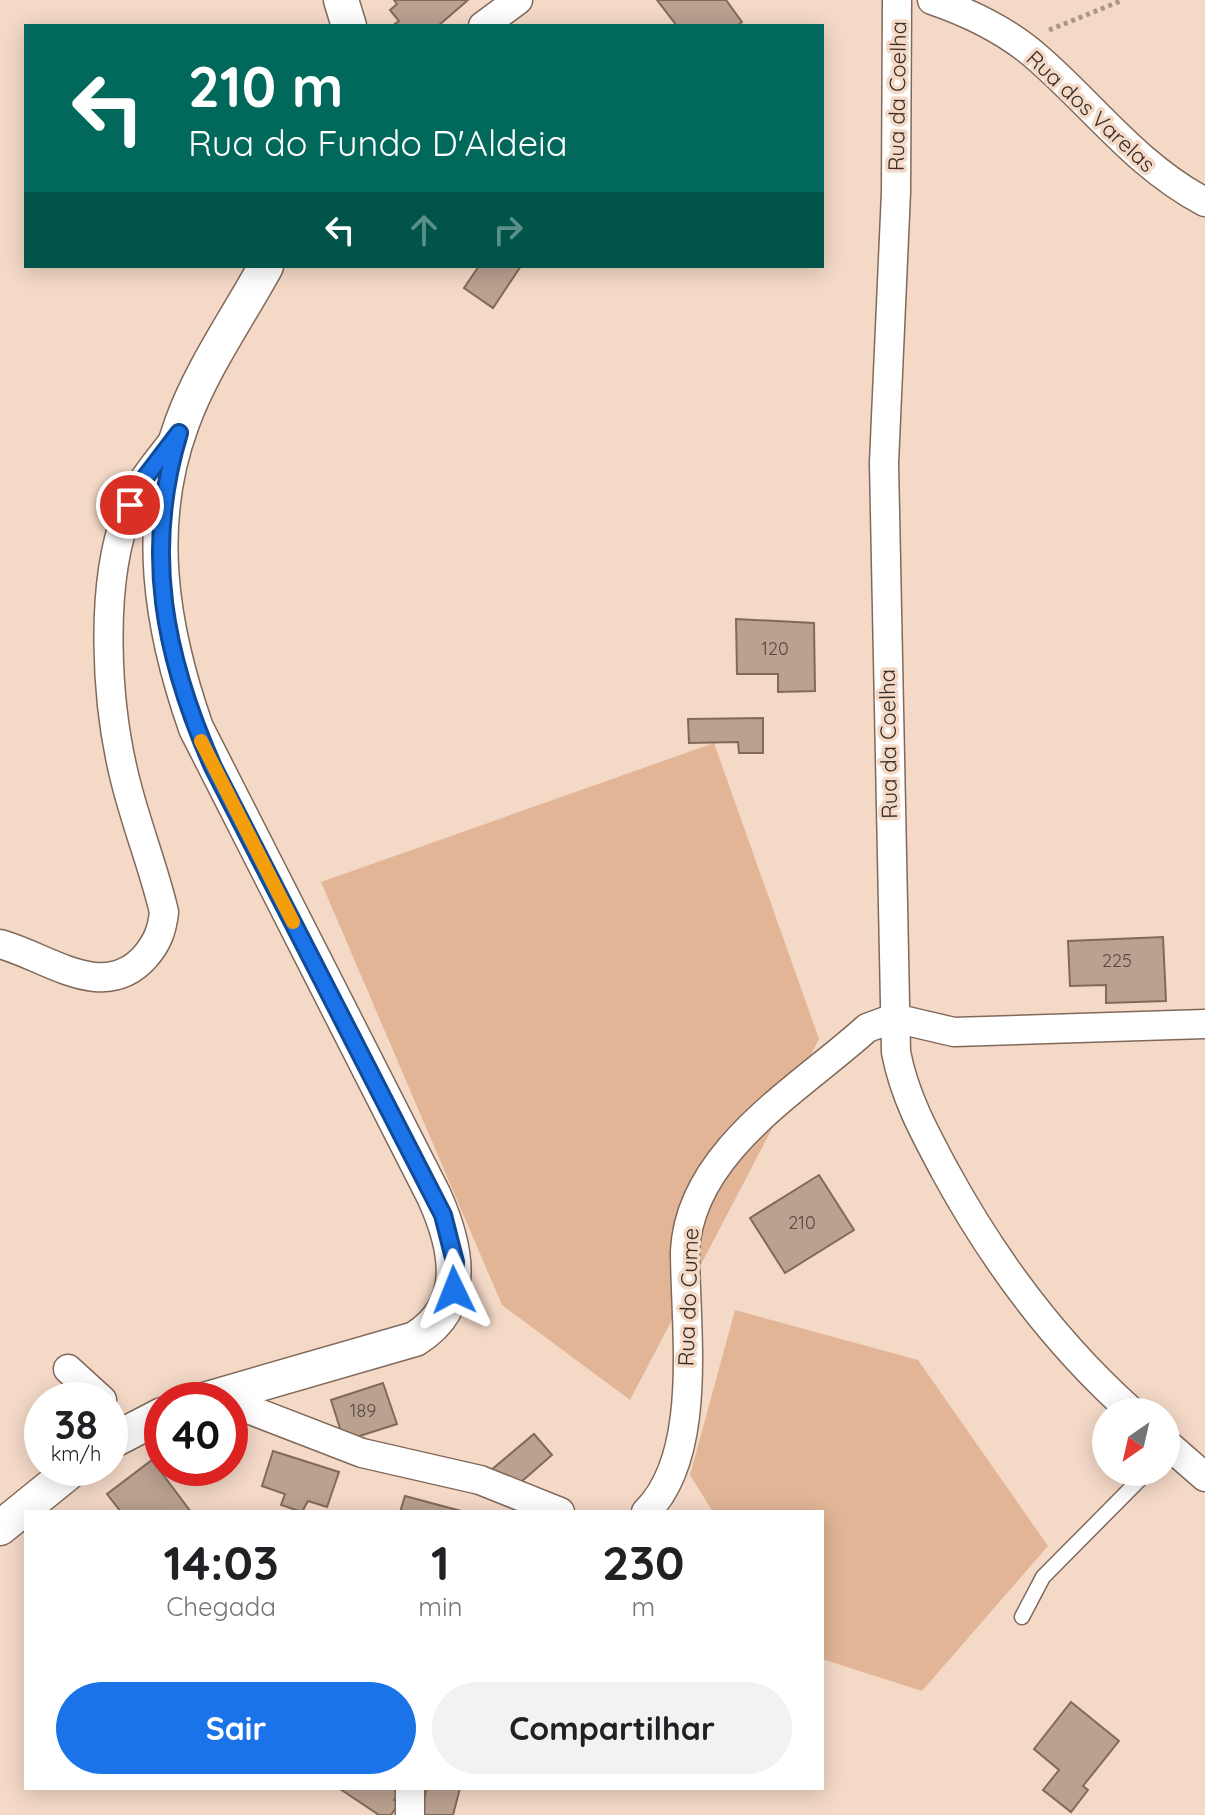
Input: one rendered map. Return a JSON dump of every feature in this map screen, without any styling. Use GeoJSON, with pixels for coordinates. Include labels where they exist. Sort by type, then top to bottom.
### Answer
{"type":"FeatureCollection","features":[{"type":"Feature","properties":{"kind":"street"},"geometry":{"type":"LineString","coordinates":[[341,0],[348,24]]}},
{"type":"Feature","properties":{"kind":"street"},"geometry":{"type":"LineString","coordinates":[[486,24],[518,0]]}},
{"type":"Feature","properties":{"kind":"street","name":"Rua da Coelha"},"geometry":{"type":"LineString","coordinates":[[897,0],[898,119],[884,463],[896,1052],[908,1098],[972,1219],[1046,1324],[1118,1398]]}},
{"type":"Feature","properties":{"kind":"street","name":"Rua dos Varelas"},"geometry":{"type":"LineString","coordinates":[[932,0],[991,26],[1018,43],[1142,160],[1205,202]]}},
{"type":"Feature","properties":{"kind":"street"},"geometry":{"type":"LineString","coordinates":[[248,1390],[415,1339],[440,1319],[451,1299],[456,1277],[450,1239],[434,1196],[213,767],[182,690],[159,571],[162,500],[179,433],[265,268]]}},
{"type":"Feature","properties":{"kind":"street"},"geometry":{"type":"LineString","coordinates":[[0,944],[73,973],[99,979],[128,971],[158,939],[164,912],[117,744],[109,654],[116,556],[126,517],[141,483],[179,433]]}},
{"type":"Feature","properties":{"kind":"street"},"geometry":{"type":"LineString","coordinates":[[894,1018],[954,1032],[1205,1024]]}},
{"type":"Feature","properties":{"kind":"street","name":"Rua do Cume"},"geometry":{"type":"LineString","coordinates":[[647,1510],[669,1480],[683,1441],[686,1237],[702,1190],[724,1158],[767,1113],[867,1028],[894,1018]]}},
{"type":"Feature","properties":{"kind":"street"},"geometry":{"type":"LineString","coordinates":[[68,1369],[82,1382]]}},
{"type":"Feature","properties":{"kind":"street"},"geometry":{"type":"LineString","coordinates":[[248,1410],[362,1453],[480,1480],[555,1510]]}},
{"type":"Feature","properties":{"kind":"street"},"geometry":{"type":"LineString","coordinates":[[1180,1457],[1205,1477]]}},
{"type":"Feature","properties":{"kind":"street"},"geometry":{"type":"LineString","coordinates":[[0,1528],[52,1486]]}},
{"type":"Feature","properties":{"kind":"street"},"geometry":{"type":"LineString","coordinates":[[410,1790],[410,1815]]}},
{"type":"Feature","properties":{"kind":"lane"},"geometry":{"type":"LineString","coordinates":[[1022,1617],[1043,1577],[1133,1486]]}},
{"type":"Feature","properties":{"kind":"path"},"geometry":{"type":"LineString","coordinates":[[1018,43],[1123,0]]}},
{"type":"Feature","properties":{"kind":"shaded area"},"geometry":{"type":"Polygon","coordinates":[[[714,743],[819,1039],[630,1400],[502,1305],[321,882],[714,743]]]}},
{"type":"Feature","properties":{"kind":"shaded area"},"geometry":{"type":"Polygon","coordinates":[[[735,1310],[918,1360],[1048,1546],[922,1691],[824,1660],[824,1510],[712,1510],[690,1475],[735,1310]]]}},
{"type":"Feature","properties":{"kind":"building"},"geometry":{"type":"Polygon","coordinates":[[[394,0],[468,0],[440,24],[395,24],[399,21],[390,10],[397,4],[394,0]]]}},
{"type":"Feature","properties":{"kind":"building"},"geometry":{"type":"Polygon","coordinates":[[[657,0],[726,0],[742,22],[740,24],[675,24],[657,0]]]}},
{"type":"Feature","properties":{"kind":"building"},"geometry":{"type":"Polygon","coordinates":[[[478,268],[520,268],[493,308],[464,288],[478,268]]]}},
{"type":"Feature","properties":{"kind":"building"},"geometry":{"type":"Polygon","coordinates":[[[736,619],[814,623],[815,691],[778,692],[778,674],[737,674],[736,619]]]}},
{"type":"Feature","properties":{"kind":"building"},"geometry":{"type":"Polygon","coordinates":[[[763,718],[763,753],[739,753],[738,742],[689,743],[688,719],[763,718]]]}},
{"type":"Feature","properties":{"kind":"building"},"geometry":{"type":"Polygon","coordinates":[[[1163,937],[1166,1001],[1106,1003],[1106,985],[1070,986],[1068,941],[1163,937]]]}},
{"type":"Feature","properties":{"kind":"building"},"geometry":{"type":"Polygon","coordinates":[[[819,1175],[854,1230],[785,1273],[750,1218],[819,1175]]]}},
{"type":"Feature","properties":{"kind":"building"},"geometry":{"type":"Polygon","coordinates":[[[383,1383],[397,1424],[344,1441],[331,1400],[383,1383]]]}},
{"type":"Feature","properties":{"kind":"building"},"geometry":{"type":"Polygon","coordinates":[[[534,1434],[552,1455],[513,1489],[484,1476],[534,1434]]]}},
{"type":"Feature","properties":{"kind":"building"},"geometry":{"type":"Polygon","coordinates":[[[273,1451],[339,1472],[327,1507],[308,1501],[303,1510],[296,1510],[281,1505],[285,1494],[262,1486],[273,1451]]]}},
{"type":"Feature","properties":{"kind":"building"},"geometry":{"type":"Polygon","coordinates":[[[144,1466],[144,1486],[172,1486],[190,1510],[119,1510],[107,1494],[118,1486],[128,1486],[128,1478],[144,1466]]]}},
{"type":"Feature","properties":{"kind":"building"},"geometry":{"type":"Polygon","coordinates":[[[405,1496],[458,1510],[401,1510],[405,1496]]]}},
{"type":"Feature","properties":{"kind":"building"},"geometry":{"type":"Polygon","coordinates":[[[1071,1702],[1119,1741],[1083,1786],[1088,1790],[1071,1812],[1043,1790],[1059,1770],[1034,1749],[1071,1702]]]}},
{"type":"Feature","properties":{"kind":"building"},"geometry":{"type":"Polygon","coordinates":[[[342,1790],[400,1792],[394,1800],[399,1803],[391,1815],[379,1815],[342,1790]]]}},
{"type":"Feature","properties":{"kind":"building"},"geometry":{"type":"Polygon","coordinates":[[[426,1790],[459,1790],[453,1815],[420,1815],[426,1790]]]}},
{"type":"Feature","properties":{"kind":"slow traffic"},"geometry":{"type":"LineString","coordinates":[[201,741],[293,922]]}},
{"type":"Feature","properties":{"kind":"route"},"geometry":{"type":"LineString","coordinates":[[130,505],[141,483],[179,433],[162,500],[159,571],[171,646],[182,690],[213,767],[443,1215],[455,1262],[454,1290]]}}]}
